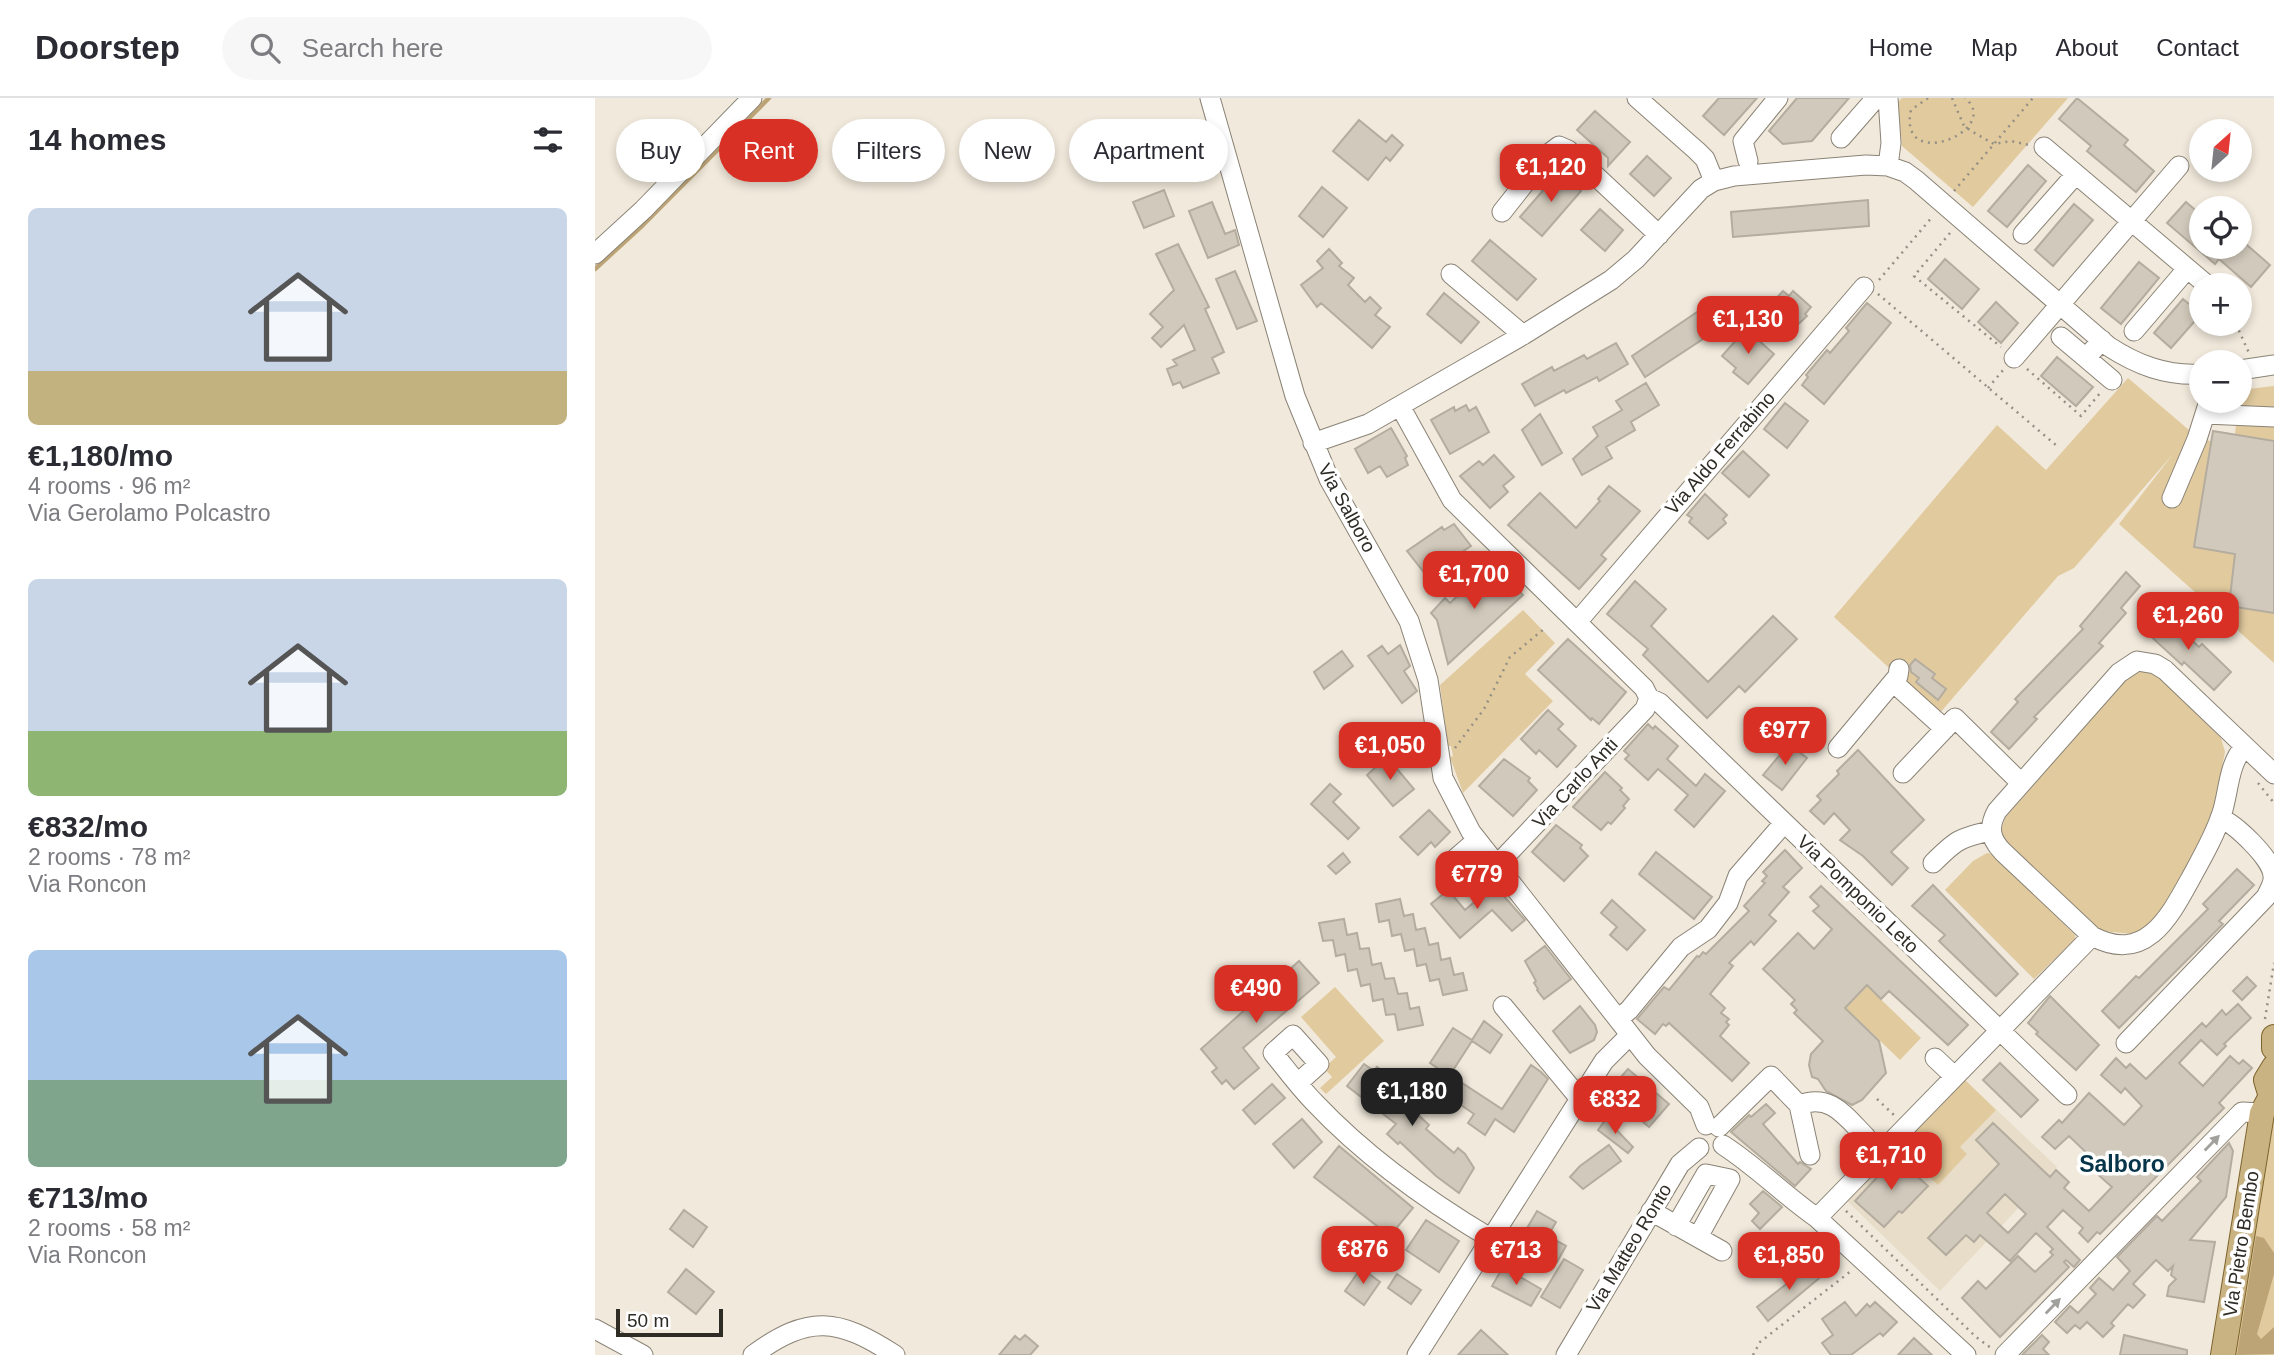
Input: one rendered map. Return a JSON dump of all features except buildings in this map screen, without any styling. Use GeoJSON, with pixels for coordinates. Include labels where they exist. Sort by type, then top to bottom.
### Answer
{"type":"FeatureCollection","features":[{"type":"Feature","properties":{"kind":"main road"},"geometry":{"type":"LineString","coordinates":[[2274,1037],[2274,1048]]}},
{"type":"Feature","properties":{"kind":"main road","name":"Via Pietro Bembo"},"geometry":{"type":"LineString","coordinates":[[2223,1355],[2269,1101],[2266,1080],[2274,1067]]}},
{"type":"Feature","properties":{"kind":"street"},"geometry":{"type":"LineString","coordinates":[[595,254],[643,210],[752,98]]}},
{"type":"Feature","properties":{"kind":"street","name":"Via Salboro"},"geometry":{"type":"LineString","coordinates":[[1210,98],[1294,396],[1329,479],[1409,621],[1428,680],[1437,752],[1451,797],[1477,840],[1630,1035],[1755,1166],[1864,1259],[1966,1355]]}},
{"type":"Feature","properties":{"kind":"street"},"geometry":{"type":"LineString","coordinates":[[1637,98],[1697,150],[1705,159],[1714,181]]}},
{"type":"Feature","properties":{"kind":"street"},"geometry":{"type":"LineString","coordinates":[[1748,161],[1743,141],[1778,98]]}},
{"type":"Feature","properties":{"kind":"street"},"geometry":{"type":"LineString","coordinates":[[1841,138],[1875,99],[1886,98],[1891,143],[1888,166]]}},
{"type":"Feature","properties":{"kind":"street"},"geometry":{"type":"LineString","coordinates":[[1502,212],[1548,155],[1559,146],[1567,150],[1659,235]]}},
{"type":"Feature","properties":{"kind":"street"},"geometry":{"type":"LineString","coordinates":[[2045,147],[2192,273]]}},
{"type":"Feature","properties":{"kind":"street"},"geometry":{"type":"LineString","coordinates":[[1313,443],[1368,424],[1611,281],[1659,235],[1701,189],[1714,181],[1734,176],[1866,165],[1888,166],[1905,172],[1947,199],[1962,219],[2102,340],[2128,359],[2155,370],[2189,375]]}},
{"type":"Feature","properties":{"kind":"street"},"geometry":{"type":"LineString","coordinates":[[2014,358],[2179,166]]}},
{"type":"Feature","properties":{"kind":"street"},"geometry":{"type":"LineString","coordinates":[[2023,234],[2076,174]]}},
{"type":"Feature","properties":{"kind":"street"},"geometry":{"type":"LineString","coordinates":[[2134,331],[2187,269]]}},
{"type":"Feature","properties":{"kind":"street"},"geometry":{"type":"LineString","coordinates":[[1451,274],[1523,335]]}},
{"type":"Feature","properties":{"kind":"street","name":"Via Aldo Ferrabino"},"geometry":{"type":"LineString","coordinates":[[1578,621],[1868,288]]}},
{"type":"Feature","properties":{"kind":"street"},"geometry":{"type":"LineString","coordinates":[[2061,337],[2112,380]]}},
{"type":"Feature","properties":{"kind":"street"},"geometry":{"type":"LineString","coordinates":[[2086,358],[2102,340]]}},
{"type":"Feature","properties":{"kind":"street"},"geometry":{"type":"LineString","coordinates":[[2252,364],[2274,365]]}},
{"type":"Feature","properties":{"kind":"street"},"geometry":{"type":"LineString","coordinates":[[1401,406],[1452,500],[1578,621],[1644,688],[1649,698],[1660,703],[1784,823]]}},
{"type":"Feature","properties":{"kind":"street"},"geometry":{"type":"LineString","coordinates":[[2172,498],[2205,413]]}},
{"type":"Feature","properties":{"kind":"street"},"geometry":{"type":"LineString","coordinates":[[2247,413],[2274,417]]}},
{"type":"Feature","properties":{"kind":"street"},"geometry":{"type":"LineString","coordinates":[[2244,747],[2232,766],[2220,818],[2199,862],[2161,927],[2147,938],[2133,944],[2103,942],[2092,936],[1996,846],[1990,831],[1997,811],[2021,783],[2119,673],[2137,661],[2155,664],[2165,670],[2274,774]]}},
{"type":"Feature","properties":{"kind":"street"},"geometry":{"type":"LineString","coordinates":[[1838,748],[1896,675],[1945,729]]}},
{"type":"Feature","properties":{"kind":"street","name":"Via Carlo Anti"},"geometry":{"type":"LineString","coordinates":[[1497,865],[1645,709],[1649,698]]}},
{"type":"Feature","properties":{"kind":"street"},"geometry":{"type":"LineString","coordinates":[[1903,774],[1955,718],[2021,783]]}},
{"type":"Feature","properties":{"kind":"street"},"geometry":{"type":"LineString","coordinates":[[2126,1043],[2266,897],[2274,877],[2269,862],[2235,826],[2220,818]]}},
{"type":"Feature","properties":{"kind":"street","name":"Via Pomponio Leto"},"geometry":{"type":"LineString","coordinates":[[1618,1019],[1629,1010],[1681,947],[1708,929],[1728,903],[1738,876],[1784,823],[2067,1095]]}},
{"type":"Feature","properties":{"kind":"street"},"geometry":{"type":"LineString","coordinates":[[1933,863],[1953,843],[1965,836],[1990,831]]}},
{"type":"Feature","properties":{"kind":"street"},"geometry":{"type":"LineString","coordinates":[[1454,860],[1477,840]]}},
{"type":"Feature","properties":{"kind":"street"},"geometry":{"type":"LineString","coordinates":[[1817,1217],[2092,936]]}},
{"type":"Feature","properties":{"kind":"street"},"geometry":{"type":"LineString","coordinates":[[1503,1006],[1580,1099]]}},
{"type":"Feature","properties":{"kind":"street"},"geometry":{"type":"LineString","coordinates":[[1298,1083],[1319,1064],[1293,1035],[1273,1054],[1298,1083],[1333,1120],[1443,1210],[1490,1238]]}},
{"type":"Feature","properties":{"kind":"street"},"geometry":{"type":"LineString","coordinates":[[1417,1355],[1580,1099],[1611,1053],[1630,1035]]}},
{"type":"Feature","properties":{"kind":"street"},"geometry":{"type":"LineString","coordinates":[[1935,1058],[1954,1076]]}},
{"type":"Feature","properties":{"kind":"street"},"geometry":{"type":"LineString","coordinates":[[1715,1124],[1772,1076],[1798,1105],[1810,1155]]}},
{"type":"Feature","properties":{"kind":"street"},"geometry":{"type":"LineString","coordinates":[[1798,1105],[1811,1100],[1832,1104],[1866,1137]]}},
{"type":"Feature","properties":{"kind":"street"},"geometry":{"type":"LineString","coordinates":[[2001,1353],[2242,1112],[2269,1101]]}},
{"type":"Feature","properties":{"kind":"street","name":"Via Matteo Ronto"},"geometry":{"type":"LineString","coordinates":[[1566,1355],[1680,1164],[1699,1148],[1711,1153],[1715,1124]]}},
{"type":"Feature","properties":{"kind":"street"},"geometry":{"type":"LineString","coordinates":[[1676,1226],[1706,1174],[1730,1179],[1698,1237]]}},
{"type":"Feature","properties":{"kind":"street"},"geometry":{"type":"LineString","coordinates":[[1651,1211],[1722,1251]]}},
{"type":"Feature","properties":{"kind":"street"},"geometry":{"type":"LineString","coordinates":[[753,1355],[784,1334],[815,1325],[856,1332],[895,1355]]}},
{"type":"Feature","properties":{"kind":"street"},"geometry":{"type":"LineString","coordinates":[[595,1329],[643,1355]]}},
{"type":"Feature","properties":{"kind":"path"},"geometry":{"type":"LineString","coordinates":[[1928,98],[1911,110],[1909,120],[1913,135],[1923,141],[1940,142],[1956,138],[1968,128],[1973,116],[1971,104],[1965,98]]}},
{"type":"Feature","properties":{"kind":"path"},"geometry":{"type":"LineString","coordinates":[[1952,98],[1964,126],[1994,144],[2011,141],[2045,147]]}},
{"type":"Feature","properties":{"kind":"path"},"geometry":{"type":"LineString","coordinates":[[2033,98],[1868,288],[2056,446]]}},
{"type":"Feature","properties":{"kind":"path"},"geometry":{"type":"LineString","coordinates":[[1962,219],[1914,276],[2081,416],[2112,380]]}},
{"type":"Feature","properties":{"kind":"path"},"geometry":{"type":"LineString","coordinates":[[1988,388],[2014,358]]}},
{"type":"Feature","properties":{"kind":"path"},"geometry":{"type":"LineString","coordinates":[[1452,750],[1484,709],[1510,657],[1544,629]]}},
{"type":"Feature","properties":{"kind":"path"},"geometry":{"type":"LineString","coordinates":[[2270,984],[2274,963]]}},
{"type":"Feature","properties":{"kind":"path"},"geometry":{"type":"LineString","coordinates":[[1877,1099],[1900,1121]]}},
{"type":"Feature","properties":{"kind":"path"},"geometry":{"type":"LineString","coordinates":[[1842,1214],[1846,1210],[1976,1337],[2001,1353]]}},
{"type":"Feature","properties":{"kind":"path"},"geometry":{"type":"LineString","coordinates":[[1753,1355],[1760,1342],[1864,1259]]}},
{"type":"Feature","properties":{"kind":"path"},"geometry":{"type":"LineString","coordinates":[[1909,1282],[1914,1276]]}},
{"type":"Feature","properties":{"kind":"shaded area"},"geometry":{"type":"Polygon","coordinates":[[[1902,98],[2068,98],[1973,207],[1902,146],[1898,102],[1902,98]]]}},
{"type":"Feature","properties":{"kind":"shaded area"},"geometry":{"type":"Polygon","coordinates":[[[2128,378],[2189,430],[2188,437],[2211,441],[2214,431],[2235,434],[2237,413],[2252,413],[2252,389],[2274,386],[2274,663],[2119,524],[2173,454],[2074,568],[2058,576],[1939,714],[1834,617],[1997,425],[2046,470],[2128,378]]]}},
{"type":"Feature","properties":{"kind":"shaded area"},"geometry":{"type":"Polygon","coordinates":[[[1523,610],[1555,643],[1525,674],[1553,701],[1463,793],[1450,757],[1453,756],[1451,746],[1448,746],[1440,685],[1523,610]]]}},
{"type":"Feature","properties":{"kind":"shaded area"},"geometry":{"type":"Polygon","coordinates":[[[2140,670],[2158,676],[2221,738],[2225,752],[2214,808],[2199,846],[2155,921],[2133,934],[2102,931],[2010,847],[2001,832],[2005,818],[2125,679],[2140,670]]]}},
{"type":"Feature","properties":{"kind":"shaded area"},"geometry":{"type":"Polygon","coordinates":[[[1987,853],[1993,854],[2075,935],[2075,939],[2034,979],[1945,890],[1973,861],[1987,853]]]}},
{"type":"Feature","properties":{"kind":"shaded area"},"geometry":{"type":"Polygon","coordinates":[[[1867,986],[1921,1038],[1900,1060],[1846,1008],[1867,986]]]}},
{"type":"Feature","properties":{"kind":"shaded area"},"geometry":{"type":"Polygon","coordinates":[[[1335,987],[1384,1041],[1326,1094],[1320,1088],[1332,1077],[1324,1068],[1336,1057],[1301,1017],[1335,987]]]}},
{"type":"Feature","properties":{"kind":"shaded area"},"geometry":{"type":"Polygon","coordinates":[[[1965,1080],[2057,1167],[1940,1291],[1847,1201],[1965,1080]]]}},
{"type":"Feature","properties":{"kind":"shaded area"},"geometry":{"type":"Polygon","coordinates":[[[1965,1080],[1996,1110],[1960,1147],[1967,1154],[1938,1185],[1899,1147],[1965,1080]]]}},
{"type":"Feature","properties":{"kind":"shaded area"},"geometry":{"type":"Polygon","coordinates":[[[2274,1114],[2274,1355],[2233,1355],[2274,1114]]]}},
{"type":"Feature","properties":{"kind":"shaded area"},"geometry":{"type":"Polygon","coordinates":[[[2256,1236],[2264,1238],[2274,1253],[2274,1274],[2257,1334],[2261,1339],[2274,1327],[2274,1354],[2237,1355],[2256,1236]]]}},
{"type":"Feature","properties":{"kind":"waterway"},"geometry":{"type":"LineString","coordinates":[[595,269],[643,225],[769,98]]}},
{"type":"Feature","properties":{"kind":"district","name":"Salboro"},"geometry":{"type":"Point","coordinates":[2122,1164]}}]}
